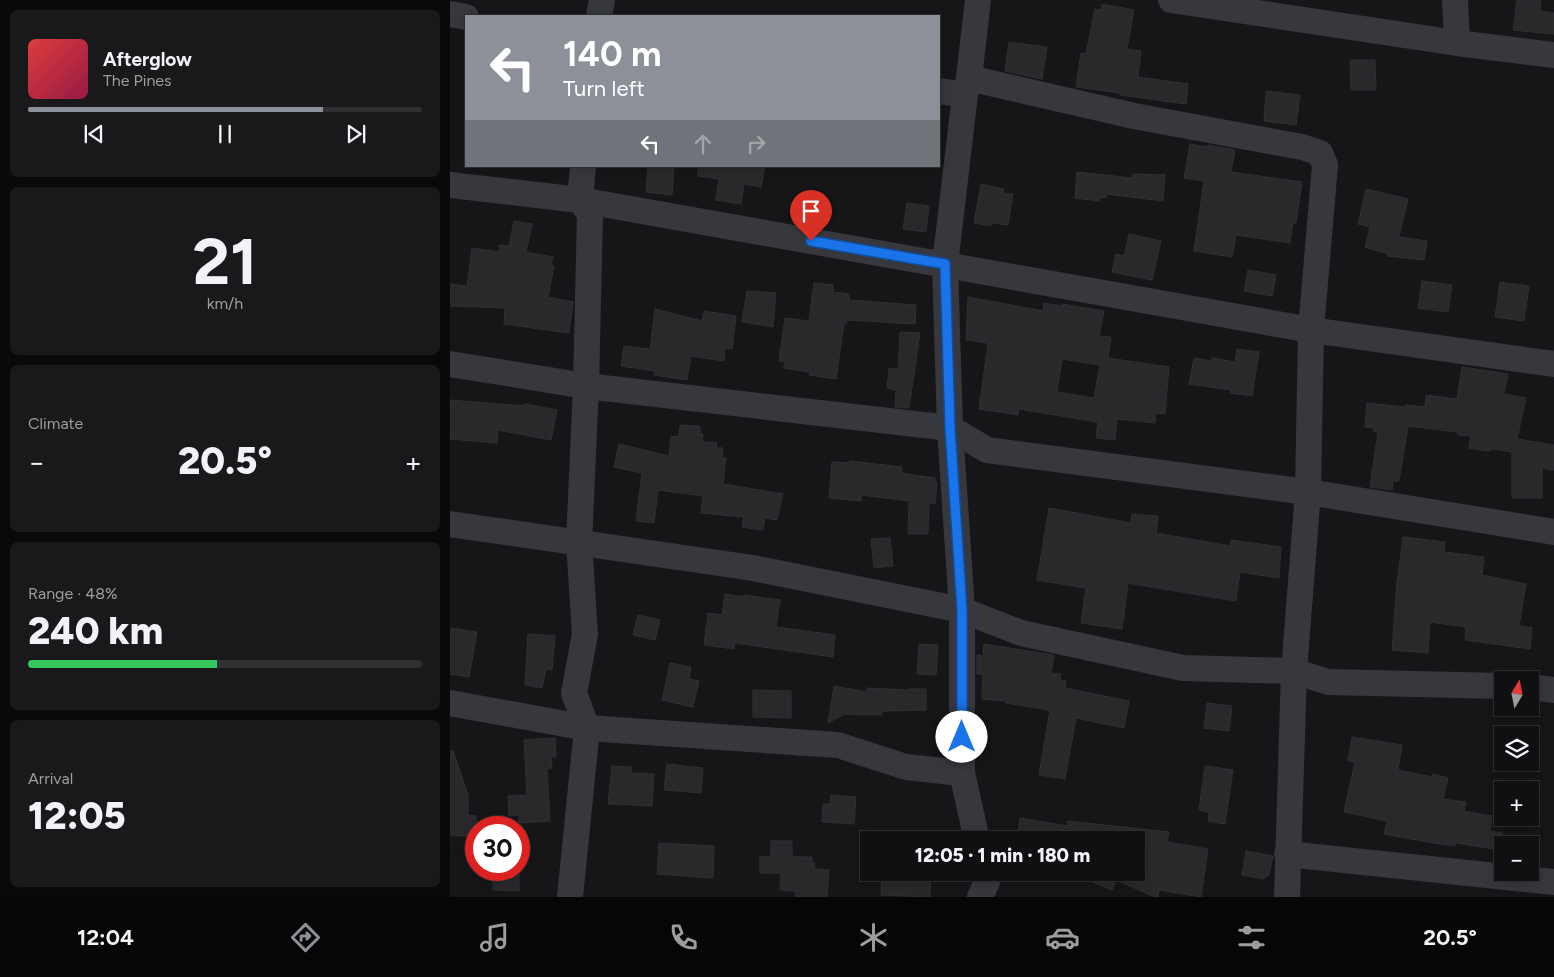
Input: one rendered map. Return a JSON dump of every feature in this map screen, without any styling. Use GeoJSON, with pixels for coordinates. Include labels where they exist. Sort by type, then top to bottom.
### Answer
{"type":"FeatureCollection","features":[{"type":"Feature","properties":{"kind":"street"},"geometry":{"type":"LineString","coordinates":[[600,15],[602,0]]}},
{"type":"Feature","properties":{"kind":"street"},"geometry":{"type":"LineString","coordinates":[[975,831],[962,773],[962,610],[950,428],[945,264],[978,0]]}},
{"type":"Feature","properties":{"kind":"street"},"geometry":{"type":"LineString","coordinates":[[1171,0],[1457,43],[1554,55]]}},
{"type":"Feature","properties":{"kind":"street"},"geometry":{"type":"LineString","coordinates":[[1455,0],[1457,43]]}},
{"type":"Feature","properties":{"kind":"street"},"geometry":{"type":"LineString","coordinates":[[450,14],[465,17]]}},
{"type":"Feature","properties":{"kind":"street"},"geometry":{"type":"LineString","coordinates":[[940,91],[967,87],[1302,147],[1320,153],[1325,165],[1311,330],[1308,492],[1294,671],[1287,897]]}},
{"type":"Feature","properties":{"kind":"street"},"geometry":{"type":"LineString","coordinates":[[570,897],[587,728],[574,693],[585,634],[579,543],[586,386],[590,214],[580,200],[583,167]]}},
{"type":"Feature","properties":{"kind":"street"},"geometry":{"type":"LineString","coordinates":[[450,184],[580,200],[1311,330],[1554,364]]}},
{"type":"Feature","properties":{"kind":"street"},"geometry":{"type":"LineString","coordinates":[[450,364],[586,386],[950,428],[987,450],[1308,492],[1554,532]]}},
{"type":"Feature","properties":{"kind":"street"},"geometry":{"type":"LineString","coordinates":[[450,524],[753,568],[962,610],[1021,633],[1183,668],[1294,671],[1328,682],[1494,686]]}},
{"type":"Feature","properties":{"kind":"street"},"geometry":{"type":"LineString","coordinates":[[1539,688],[1554,690]]}},
{"type":"Feature","properties":{"kind":"street"},"geometry":{"type":"LineString","coordinates":[[450,703],[587,728],[838,745],[906,767],[962,773]]}},
{"type":"Feature","properties":{"kind":"street"},"geometry":{"type":"LineString","coordinates":[[1287,854],[1554,882]]}},
{"type":"Feature","properties":{"kind":"street"},"geometry":{"type":"LineString","coordinates":[[980,897],[987,881]]}},
{"type":"Feature","properties":{"kind":"building"},"geometry":{"type":"Polygon","coordinates":[[[1517,0],[1541,0],[1540,11],[1554,13],[1554,34],[1513,30],[1517,0]]]}},
{"type":"Feature","properties":{"kind":"building"},"geometry":{"type":"Polygon","coordinates":[[[1102,4],[1134,10],[1127,49],[1141,51],[1138,77],[1188,84],[1186,104],[1076,87],[1081,53],[1086,54],[1095,9],[1101,10],[1102,4]]]}},
{"type":"Feature","properties":{"kind":"building"},"geometry":{"type":"Polygon","coordinates":[[[1009,42],[1047,47],[1042,79],[1005,71],[1009,42]]]}},
{"type":"Feature","properties":{"kind":"building"},"geometry":{"type":"Polygon","coordinates":[[[1350,60],[1375,60],[1376,90],[1351,90],[1350,60]]]}},
{"type":"Feature","properties":{"kind":"building"},"geometry":{"type":"Polygon","coordinates":[[[1266,91],[1300,95],[1296,125],[1264,121],[1266,91]]]}},
{"type":"Feature","properties":{"kind":"building"},"geometry":{"type":"Polygon","coordinates":[[[1190,144],[1235,150],[1231,172],[1302,182],[1296,223],[1293,222],[1290,243],[1236,235],[1232,257],[1194,251],[1204,181],[1184,178],[1190,144]]]}},
{"type":"Feature","properties":{"kind":"building"},"geometry":{"type":"Polygon","coordinates":[[[648,167],[674,167],[672,195],[646,192],[648,167]]]}},
{"type":"Feature","properties":{"kind":"building"},"geometry":{"type":"Polygon","coordinates":[[[698,167],[765,167],[761,187],[744,184],[741,204],[716,200],[719,179],[698,176],[698,167]]]}},
{"type":"Feature","properties":{"kind":"building"},"geometry":{"type":"Polygon","coordinates":[[[1077,172],[1132,178],[1133,174],[1165,175],[1163,201],[1107,194],[1106,197],[1100,198],[1099,201],[1075,198],[1077,172]]]}},
{"type":"Feature","properties":{"kind":"building"},"geometry":{"type":"Polygon","coordinates":[[[981,184],[1004,189],[1003,193],[1013,194],[1008,225],[991,223],[991,226],[974,223],[981,184]]]}},
{"type":"Feature","properties":{"kind":"building"},"geometry":{"type":"Polygon","coordinates":[[[1366,189],[1408,199],[1399,237],[1427,241],[1424,260],[1388,256],[1388,254],[1365,247],[1370,227],[1358,224],[1366,189]]]}},
{"type":"Feature","properties":{"kind":"building"},"geometry":{"type":"Polygon","coordinates":[[[907,203],[929,206],[926,232],[903,229],[907,203]]]}},
{"type":"Feature","properties":{"kind":"building"},"geometry":{"type":"Polygon","coordinates":[[[514,221],[532,224],[526,252],[553,257],[551,264],[554,266],[548,297],[573,302],[569,333],[504,324],[505,308],[450,306],[450,284],[467,286],[472,248],[499,252],[500,245],[509,246],[514,221]]]}},
{"type":"Feature","properties":{"kind":"building"},"geometry":{"type":"Polygon","coordinates":[[[1129,234],[1161,241],[1152,280],[1112,272],[1116,254],[1124,256],[1129,234]]]}},
{"type":"Feature","properties":{"kind":"building"},"geometry":{"type":"Polygon","coordinates":[[[1248,270],[1276,275],[1272,296],[1244,291],[1248,270]]]}},
{"type":"Feature","properties":{"kind":"building"},"geometry":{"type":"Polygon","coordinates":[[[1422,281],[1452,285],[1448,312],[1418,308],[1422,281]]]}},
{"type":"Feature","properties":{"kind":"building"},"geometry":{"type":"Polygon","coordinates":[[[1500,282],[1529,286],[1524,321],[1495,317],[1500,282]]]}},
{"type":"Feature","properties":{"kind":"building"},"geometry":{"type":"Polygon","coordinates":[[[814,283],[833,285],[833,292],[849,294],[849,300],[916,305],[915,324],[847,320],[846,324],[844,323],[836,379],[809,375],[810,372],[784,368],[785,361],[779,361],[785,318],[809,321],[814,283]]]}},
{"type":"Feature","properties":{"kind":"building"},"geometry":{"type":"Polygon","coordinates":[[[747,291],[776,293],[773,327],[742,322],[747,291]]]}},
{"type":"Feature","properties":{"kind":"building"},"geometry":{"type":"Polygon","coordinates":[[[968,297],[1043,311],[1044,303],[1104,311],[1099,336],[1111,337],[1108,358],[1169,367],[1165,414],[1156,413],[1155,423],[1117,419],[1115,440],[1096,438],[1098,422],[1019,409],[1018,415],[979,409],[988,343],[966,340],[968,297]],[[1062,359],[1057,392],[1094,398],[1100,365],[1062,359]]]}},
{"type":"Feature","properties":{"kind":"building"},"geometry":{"type":"Polygon","coordinates":[[[655,309],[702,321],[704,311],[736,316],[732,349],[725,348],[724,361],[691,356],[687,380],[654,375],[655,371],[621,366],[624,346],[650,349],[655,309]]]}},
{"type":"Feature","properties":{"kind":"building"},"geometry":{"type":"Polygon","coordinates":[[[900,332],[920,333],[909,408],[895,407],[896,390],[887,388],[889,368],[898,369],[900,332]]]}},
{"type":"Feature","properties":{"kind":"building"},"geometry":{"type":"Polygon","coordinates":[[[1237,349],[1259,352],[1252,396],[1230,393],[1231,390],[1189,384],[1194,358],[1212,361],[1212,358],[1235,362],[1237,349]]]}},
{"type":"Feature","properties":{"kind":"building"},"geometry":{"type":"Polygon","coordinates":[[[1462,367],[1508,374],[1504,394],[1526,398],[1517,439],[1554,445],[1554,470],[1542,468],[1542,498],[1512,498],[1512,452],[1469,448],[1471,436],[1458,435],[1457,432],[1408,426],[1399,481],[1393,481],[1392,490],[1370,487],[1378,432],[1374,432],[1374,428],[1365,427],[1367,403],[1425,407],[1426,395],[1457,399],[1462,367]]]}},
{"type":"Feature","properties":{"kind":"building"},"geometry":{"type":"Polygon","coordinates":[[[450,400],[524,406],[524,404],[557,410],[551,440],[498,430],[497,443],[450,439],[450,400]]]}},
{"type":"Feature","properties":{"kind":"building"},"geometry":{"type":"Polygon","coordinates":[[[680,425],[700,426],[700,433],[703,434],[702,442],[717,443],[716,448],[723,448],[722,458],[726,458],[723,484],[783,494],[777,520],[765,518],[763,530],[742,527],[744,517],[701,513],[703,496],[658,490],[654,523],[636,521],[642,473],[614,467],[619,444],[669,456],[671,437],[679,436],[680,425]]]}},
{"type":"Feature","properties":{"kind":"building"},"geometry":{"type":"Polygon","coordinates":[[[850,461],[902,467],[901,473],[935,478],[935,482],[937,482],[935,504],[929,503],[928,534],[908,534],[909,501],[861,495],[861,501],[829,498],[832,462],[850,463],[850,461]]]}},
{"type":"Feature","properties":{"kind":"building"},"geometry":{"type":"Polygon","coordinates":[[[1049,508],[1131,523],[1132,514],[1158,516],[1156,533],[1230,546],[1231,540],[1281,547],[1279,578],[1240,572],[1236,601],[1128,583],[1122,629],[1081,623],[1086,588],[1037,580],[1049,508]]]}},
{"type":"Feature","properties":{"kind":"building"},"geometry":{"type":"Polygon","coordinates":[[[1403,537],[1445,542],[1444,552],[1484,557],[1482,575],[1526,584],[1519,626],[1532,628],[1530,649],[1465,640],[1466,627],[1430,622],[1428,653],[1392,650],[1397,582],[1403,537]]]}},
{"type":"Feature","properties":{"kind":"building"},"geometry":{"type":"Polygon","coordinates":[[[890,538],[893,566],[874,568],[871,539],[890,538]]]}},
{"type":"Feature","properties":{"kind":"building"},"geometry":{"type":"Polygon","coordinates":[[[725,594],[780,600],[776,627],[835,635],[833,657],[735,643],[734,649],[704,645],[708,613],[722,615],[725,594]]]}},
{"type":"Feature","properties":{"kind":"building"},"geometry":{"type":"Polygon","coordinates":[[[638,615],[660,620],[655,640],[633,635],[638,615]]]}},
{"type":"Feature","properties":{"kind":"building"},"geometry":{"type":"Polygon","coordinates":[[[450,628],[477,632],[469,677],[450,674],[450,628]]]}},
{"type":"Feature","properties":{"kind":"building"},"geometry":{"type":"Polygon","coordinates":[[[528,634],[555,636],[552,670],[546,669],[542,688],[525,685],[528,634]]]}},
{"type":"Feature","properties":{"kind":"building"},"geometry":{"type":"Polygon","coordinates":[[[919,644],[938,645],[936,675],[917,674],[919,644]]]}},
{"type":"Feature","properties":{"kind":"building"},"geometry":{"type":"Polygon","coordinates":[[[984,644],[1054,655],[1051,673],[1061,674],[1060,680],[1066,681],[1065,688],[1129,701],[1124,728],[1076,718],[1065,779],[1039,775],[1050,710],[1006,703],[1006,701],[982,699],[983,674],[977,674],[977,655],[983,656],[984,644]]]}},
{"type":"Feature","properties":{"kind":"building"},"geometry":{"type":"Polygon","coordinates":[[[670,663],[691,667],[689,679],[699,681],[693,707],[662,700],[670,663]]]}},
{"type":"Feature","properties":{"kind":"building"},"geometry":{"type":"Polygon","coordinates":[[[834,686],[867,692],[867,688],[926,689],[926,710],[882,711],[882,715],[845,714],[828,723],[834,686]]]}},
{"type":"Feature","properties":{"kind":"building"},"geometry":{"type":"Polygon","coordinates":[[[753,690],[791,691],[791,718],[753,717],[753,690]]]}},
{"type":"Feature","properties":{"kind":"building"},"geometry":{"type":"Polygon","coordinates":[[[1207,703],[1232,706],[1229,731],[1204,728],[1207,703]]]}},
{"type":"Feature","properties":{"kind":"building"},"geometry":{"type":"Polygon","coordinates":[[[1352,737],[1402,745],[1398,770],[1432,777],[1433,774],[1448,778],[1443,799],[1466,802],[1464,811],[1492,816],[1490,831],[1503,833],[1502,836],[1494,836],[1494,849],[1456,843],[1455,846],[1384,834],[1387,821],[1344,812],[1355,762],[1348,761],[1352,737]]]}},
{"type":"Feature","properties":{"kind":"building"},"geometry":{"type":"Polygon","coordinates":[[[555,738],[556,757],[551,757],[552,768],[547,768],[550,821],[530,822],[530,816],[509,816],[508,796],[527,795],[524,740],[555,738]]]}},
{"type":"Feature","properties":{"kind":"building"},"geometry":{"type":"Polygon","coordinates":[[[450,751],[453,751],[468,795],[468,815],[476,816],[465,816],[465,836],[450,835],[450,751]]]}},
{"type":"Feature","properties":{"kind":"building"},"geometry":{"type":"Polygon","coordinates":[[[667,764],[703,768],[701,793],[664,790],[667,764]]]}},
{"type":"Feature","properties":{"kind":"building"},"geometry":{"type":"Polygon","coordinates":[[[612,766],[632,767],[631,773],[654,774],[652,806],[608,804],[612,766]]]}},
{"type":"Feature","properties":{"kind":"building"},"geometry":{"type":"Polygon","coordinates":[[[1205,766],[1233,770],[1225,824],[1208,821],[1209,812],[1199,810],[1205,766]]]}},
{"type":"Feature","properties":{"kind":"building"},"geometry":{"type":"Polygon","coordinates":[[[831,795],[856,797],[854,824],[822,822],[823,804],[830,804],[831,795]]]}},
{"type":"Feature","properties":{"kind":"building"},"geometry":{"type":"Polygon","coordinates":[[[1020,818],[1068,826],[1068,821],[1169,832],[1167,842],[1208,849],[1201,897],[1159,890],[1158,897],[1155,897],[1118,881],[1145,881],[1145,831],[1018,831],[1020,818]]]}},
{"type":"Feature","properties":{"kind":"building"},"geometry":{"type":"Polygon","coordinates":[[[771,841],[792,841],[792,857],[812,857],[812,863],[815,863],[814,869],[829,870],[827,897],[795,897],[796,891],[780,890],[781,873],[760,873],[760,856],[771,857],[771,841]]]}},
{"type":"Feature","properties":{"kind":"building"},"geometry":{"type":"Polygon","coordinates":[[[659,843],[714,846],[713,878],[657,874],[659,843]]]}},
{"type":"Feature","properties":{"kind":"building"},"geometry":{"type":"Polygon","coordinates":[[[1246,851],[1273,856],[1269,875],[1263,879],[1242,875],[1246,851]]]}},
{"type":"Feature","properties":{"kind":"building"},"geometry":{"type":"Polygon","coordinates":[[[493,881],[519,881],[519,891],[493,890],[493,881]]]}},
{"type":"Feature","properties":{"kind":"building"},"geometry":{"type":"Polygon","coordinates":[[[882,881],[931,881],[930,897],[881,895],[882,881]]]}},
{"type":"Feature","properties":{"kind":"building"},"geometry":{"type":"Polygon","coordinates":[[[1094,881],[1116,881],[1112,890],[1094,881]]]}},
{"type":"Feature","properties":{"kind":"route"},"geometry":{"type":"LineString","coordinates":[[811,241],[945,264],[950,428],[962,610],[962,737]]}}]}
